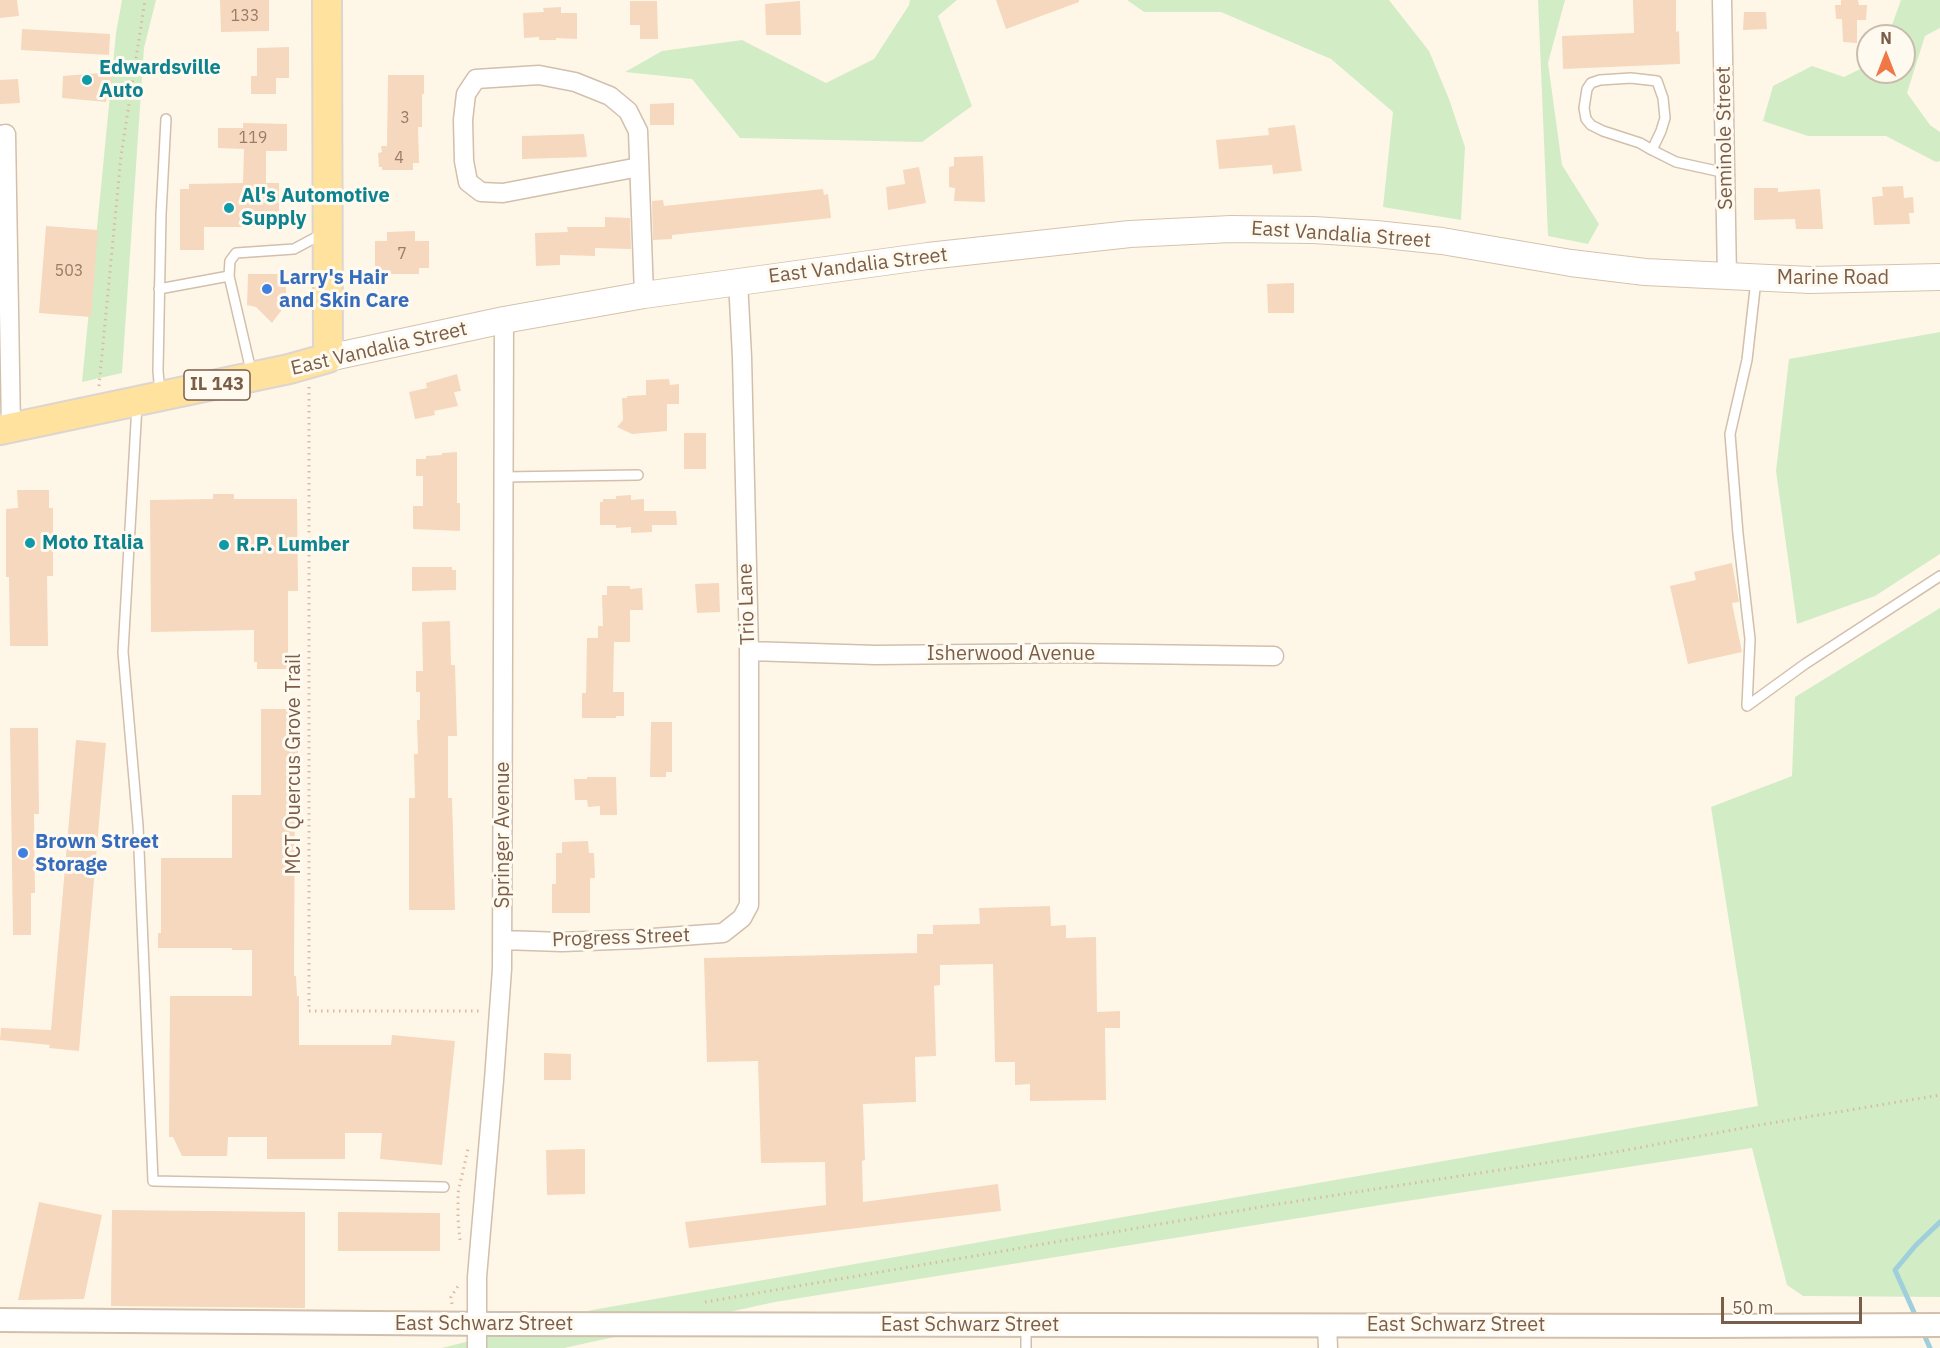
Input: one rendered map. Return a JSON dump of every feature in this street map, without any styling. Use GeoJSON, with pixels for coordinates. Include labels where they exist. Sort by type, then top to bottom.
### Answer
{"type":"FeatureCollection","features":[{"type":"Feature","properties":{"kind":"main road"},"geometry":{"type":"LineString","coordinates":[[327,0],[328,358]]}},
{"type":"Feature","properties":{"kind":"main road","name":"East Vandalia Street"},"geometry":{"type":"LineString","coordinates":[[5,429],[297,368],[328,358],[504,320],[644,295],[928,256],[1130,234],[1231,229],[1314,230],[1376,234],[1442,241],[1571,263],[1645,272],[1727,277]]}},
{"type":"Feature","properties":{"kind":"main road","name":"Marine Road"},"geometry":{"type":"LineString","coordinates":[[1727,277],[1810,280],[1940,277]]}},
{"type":"Feature","properties":{"kind":"street","name":"Seminole Street"},"geometry":{"type":"LineString","coordinates":[[1722,0],[1727,277]]}},
{"type":"Feature","properties":{"kind":"street"},"geometry":{"type":"LineString","coordinates":[[639,167],[503,193],[481,192],[468,182],[464,161],[466,94],[476,78],[539,75],[575,82],[610,96],[628,111],[638,131],[644,295]]}},
{"type":"Feature","properties":{"kind":"street"},"geometry":{"type":"LineString","coordinates":[[3,135],[5,429]]}},
{"type":"Feature","properties":{"kind":"street","name":"Trio Lane"},"geometry":{"type":"LineString","coordinates":[[736,923],[742,918],[749,905],[749,651],[738,281]]}},
{"type":"Feature","properties":{"kind":"street","name":"Springer Avenue"},"geometry":{"type":"LineString","coordinates":[[477,1348],[477,1277],[495,1068],[502,940],[504,320]]}},
{"type":"Feature","properties":{"kind":"street","name":"Isherwood Avenue"},"geometry":{"type":"LineString","coordinates":[[749,651],[876,656],[1068,653],[1274,656]]}},
{"type":"Feature","properties":{"kind":"street","name":"Progress Street"},"geometry":{"type":"LineString","coordinates":[[502,940],[562,942],[723,933],[736,923]]}},
{"type":"Feature","properties":{"kind":"street","name":"East Schwarz Street"},"geometry":{"type":"LineString","coordinates":[[0,1320],[477,1324],[1937,1325]]}},
{"type":"Feature","properties":{"kind":"street"},"geometry":{"type":"LineString","coordinates":[[1328,1325],[1328,1348]]}},
{"type":"Feature","properties":{"kind":"lane"},"geometry":{"type":"LineString","coordinates":[[1652,150],[1665,118],[1661,88],[1657,81],[1631,78],[1600,80],[1591,83],[1587,88],[1585,99],[1586,119],[1591,125],[1640,143],[1652,150],[1676,162],[1726,173]]}},
{"type":"Feature","properties":{"kind":"lane"},"geometry":{"type":"LineString","coordinates":[[166,119],[160,214],[158,373],[149,400],[123,652],[138,826],[153,1181],[444,1187]]}},
{"type":"Feature","properties":{"kind":"lane"},"geometry":{"type":"LineString","coordinates":[[253,377],[229,276],[230,261],[236,253],[294,249],[327,231]]}},
{"type":"Feature","properties":{"kind":"lane"},"geometry":{"type":"LineString","coordinates":[[159,289],[229,276]]}},
{"type":"Feature","properties":{"kind":"lane"},"geometry":{"type":"LineString","coordinates":[[1756,277],[1747,360],[1730,434],[1750,639],[1747,706],[1804,664],[1940,576]]}},
{"type":"Feature","properties":{"kind":"lane"},"geometry":{"type":"LineString","coordinates":[[503,477],[638,475]]}},
{"type":"Feature","properties":{"kind":"lane"},"geometry":{"type":"LineString","coordinates":[[1026,1325],[1026,1348]]}},
{"type":"Feature","properties":{"kind":"path"},"geometry":{"type":"LineString","coordinates":[[98,386],[121,156],[145,0]]}},
{"type":"Feature","properties":{"kind":"path","name":"MCT Quercus Grove Trail"},"geometry":{"type":"LineString","coordinates":[[297,368],[309,386],[309,1011],[485,1011]]}},
{"type":"Feature","properties":{"kind":"path"},"geometry":{"type":"LineString","coordinates":[[703,1303],[1272,1205],[1616,1152],[1759,1125],[1940,1095]]}},
{"type":"Feature","properties":{"kind":"green space"},"geometry":{"type":"Polygon","coordinates":[[[122,0],[156,0],[144,48],[122,373],[82,382],[116,33],[122,0]]]}},
{"type":"Feature","properties":{"kind":"green space"},"geometry":{"type":"Polygon","coordinates":[[[910,0],[957,0],[938,16],[972,106],[922,142],[740,138],[692,79],[625,72],[662,51],[742,40],[826,83],[874,59],[910,0]]]}},
{"type":"Feature","properties":{"kind":"green space"},"geometry":{"type":"Polygon","coordinates":[[[1127,0],[1389,0],[1429,51],[1449,99],[1465,147],[1461,220],[1383,207],[1393,112],[1331,59],[1221,12],[1144,12],[1127,0]]]}},
{"type":"Feature","properties":{"kind":"green space"},"geometry":{"type":"Polygon","coordinates":[[[1538,0],[1565,0],[1548,63],[1562,165],[1599,224],[1588,244],[1548,236],[1538,0]]]}},
{"type":"Feature","properties":{"kind":"green space"},"geometry":{"type":"Polygon","coordinates":[[[1901,0],[1940,0],[1940,28],[1925,36],[1916,64],[1916,24],[1892,24],[1901,0]]]}},
{"type":"Feature","properties":{"kind":"green space"},"geometry":{"type":"Polygon","coordinates":[[[1812,66],[1844,77],[1856,71],[1856,84],[1910,84],[1907,93],[1930,125],[1940,132],[1940,161],[1936,162],[1886,136],[1808,136],[1763,121],[1773,86],[1812,66]]]}},
{"type":"Feature","properties":{"kind":"green space"},"geometry":{"type":"Polygon","coordinates":[[[1940,332],[1940,554],[1875,596],[1797,624],[1776,471],[1789,359],[1940,332]]]}},
{"type":"Feature","properties":{"kind":"green space"},"geometry":{"type":"Polygon","coordinates":[[[1940,608],[1940,1297],[1803,1296],[1787,1285],[1752,1148],[775,1302],[564,1348],[442,1348],[592,1310],[1758,1106],[1711,807],[1792,776],[1795,697],[1940,608]]]}},
{"type":"Feature","properties":{"kind":"building"},"geometry":{"type":"Polygon","coordinates":[[[0,0],[17,0],[19,16],[0,18],[0,0]]]}},
{"type":"Feature","properties":{"kind":"building"},"geometry":{"type":"Polygon","coordinates":[[[220,0],[269,0],[269,31],[221,32],[220,0]]]}},
{"type":"Feature","properties":{"kind":"building"},"geometry":{"type":"Polygon","coordinates":[[[996,0],[1079,0],[1079,2],[1006,29],[996,0]]]}},
{"type":"Feature","properties":{"kind":"building"},"geometry":{"type":"Polygon","coordinates":[[[1633,0],[1676,0],[1676,32],[1679,31],[1680,64],[1563,69],[1562,36],[1634,33],[1633,0]]]}},
{"type":"Feature","properties":{"kind":"building"},"geometry":{"type":"Polygon","coordinates":[[[1841,0],[1858,0],[1859,5],[1867,5],[1866,20],[1857,20],[1856,43],[1843,42],[1842,19],[1836,19],[1835,5],[1841,5],[1841,0]]]}},
{"type":"Feature","properties":{"kind":"building"},"geometry":{"type":"Polygon","coordinates":[[[630,1],[657,1],[658,39],[640,39],[640,25],[630,25],[630,1]]]}},
{"type":"Feature","properties":{"kind":"building"},"geometry":{"type":"Polygon","coordinates":[[[800,1],[801,35],[766,35],[765,4],[800,1]]]}},
{"type":"Feature","properties":{"kind":"building"},"geometry":{"type":"Polygon","coordinates":[[[561,7],[561,13],[577,13],[577,39],[524,38],[523,13],[544,12],[543,8],[561,7]]]}},
{"type":"Feature","properties":{"kind":"building"},"geometry":{"type":"Polygon","coordinates":[[[1744,12],[1766,12],[1767,29],[1743,30],[1744,12]]]}},
{"type":"Feature","properties":{"kind":"building"},"geometry":{"type":"Polygon","coordinates":[[[22,29],[110,34],[109,55],[21,50],[22,29]]]}},
{"type":"Feature","properties":{"kind":"building"},"geometry":{"type":"Polygon","coordinates":[[[289,47],[289,78],[276,78],[276,94],[251,94],[251,76],[257,76],[257,48],[289,47]]]}},
{"type":"Feature","properties":{"kind":"building"},"geometry":{"type":"Polygon","coordinates":[[[112,72],[112,94],[107,94],[106,102],[62,98],[63,76],[112,72]]]}},
{"type":"Feature","properties":{"kind":"building"},"geometry":{"type":"Polygon","coordinates":[[[388,75],[424,75],[422,127],[418,127],[419,163],[413,163],[413,170],[382,170],[382,167],[379,167],[378,153],[382,152],[381,146],[387,146],[388,75]]]}},
{"type":"Feature","properties":{"kind":"building"},"geometry":{"type":"Polygon","coordinates":[[[18,79],[20,103],[0,104],[0,80],[18,79]]]}},
{"type":"Feature","properties":{"kind":"building"},"geometry":{"type":"Polygon","coordinates":[[[674,103],[674,125],[650,125],[650,104],[674,103]]]}},
{"type":"Feature","properties":{"kind":"building","name":"Al's Automotive Supply"},"geometry":{"type":"Polygon","coordinates":[[[243,123],[287,124],[287,151],[266,151],[266,183],[279,183],[279,227],[204,227],[204,250],[180,250],[180,189],[189,189],[189,184],[243,183],[244,149],[218,148],[218,128],[243,128],[243,123]]]}},
{"type":"Feature","properties":{"kind":"building"},"geometry":{"type":"Polygon","coordinates":[[[1295,125],[1302,171],[1273,174],[1272,165],[1219,169],[1216,140],[1269,135],[1268,128],[1295,125]]]}},
{"type":"Feature","properties":{"kind":"building"},"geometry":{"type":"Polygon","coordinates":[[[584,134],[587,157],[522,159],[522,136],[584,134]]]}},
{"type":"Feature","properties":{"kind":"building"},"geometry":{"type":"Polygon","coordinates":[[[983,156],[985,202],[954,201],[955,188],[949,187],[949,167],[954,166],[954,157],[983,156]]]}},
{"type":"Feature","properties":{"kind":"building"},"geometry":{"type":"Polygon","coordinates":[[[919,167],[926,203],[888,210],[886,187],[905,184],[903,170],[919,167]]]}},
{"type":"Feature","properties":{"kind":"building"},"geometry":{"type":"Polygon","coordinates":[[[1903,186],[1904,198],[1913,197],[1914,213],[1909,213],[1910,224],[1874,225],[1872,197],[1883,196],[1882,187],[1903,186]]]}},
{"type":"Feature","properties":{"kind":"building"},"geometry":{"type":"Polygon","coordinates":[[[1754,188],[1778,188],[1778,192],[1820,189],[1823,229],[1796,229],[1795,219],[1754,220],[1754,188]]]}},
{"type":"Feature","properties":{"kind":"building"},"geometry":{"type":"Polygon","coordinates":[[[823,189],[824,195],[828,194],[831,218],[672,235],[672,239],[653,240],[652,201],[663,200],[664,206],[823,189]]]}},
{"type":"Feature","properties":{"kind":"building"},"geometry":{"type":"Polygon","coordinates":[[[605,217],[630,218],[631,249],[595,248],[595,256],[560,255],[560,265],[536,266],[535,233],[568,232],[567,227],[605,227],[605,217]]]}},
{"type":"Feature","properties":{"kind":"building"},"geometry":{"type":"Polygon","coordinates":[[[46,226],[98,230],[91,317],[39,313],[46,226]]]}},
{"type":"Feature","properties":{"kind":"building"},"geometry":{"type":"Polygon","coordinates":[[[415,231],[415,241],[429,241],[429,268],[419,268],[419,274],[375,274],[375,241],[387,241],[387,232],[415,231]]]}},
{"type":"Feature","properties":{"kind":"building","name":"Larry's Hair and Skin Care"},"geometry":{"type":"Polygon","coordinates":[[[248,274],[286,274],[286,304],[272,323],[256,307],[247,305],[248,274]]]}},
{"type":"Feature","properties":{"kind":"building"},"geometry":{"type":"Polygon","coordinates":[[[1294,283],[1294,313],[1268,313],[1267,284],[1294,283]]]}},
{"type":"Feature","properties":{"kind":"building"},"geometry":{"type":"Polygon","coordinates":[[[457,374],[461,391],[454,392],[458,406],[434,411],[435,415],[415,419],[409,392],[427,388],[426,383],[457,374]]]}},
{"type":"Feature","properties":{"kind":"building"},"geometry":{"type":"Polygon","coordinates":[[[669,379],[670,385],[679,384],[679,404],[667,404],[667,431],[632,434],[617,427],[623,420],[622,398],[646,395],[646,380],[669,379]]]}},
{"type":"Feature","properties":{"kind":"building"},"geometry":{"type":"Polygon","coordinates":[[[684,433],[706,433],[706,469],[684,469],[684,433]]]}},
{"type":"Feature","properties":{"kind":"building"},"geometry":{"type":"Polygon","coordinates":[[[457,452],[457,503],[460,503],[460,531],[413,529],[413,506],[423,506],[423,476],[416,476],[416,459],[457,452]]]}},
{"type":"Feature","properties":{"kind":"building","name":"Moto Italia"},"geometry":{"type":"Polygon","coordinates":[[[17,490],[49,490],[49,508],[53,508],[53,576],[47,576],[48,646],[10,646],[9,577],[6,577],[6,509],[18,508],[17,490]]]}},
{"type":"Feature","properties":{"kind":"building","name":"R.P. Lumber"},"geometry":{"type":"Polygon","coordinates":[[[213,494],[234,494],[234,499],[297,499],[298,591],[288,591],[288,669],[257,669],[257,662],[254,662],[254,630],[151,632],[150,500],[213,499],[213,494]]]}},
{"type":"Feature","properties":{"kind":"building"},"geometry":{"type":"Polygon","coordinates":[[[631,495],[631,500],[644,499],[644,511],[676,511],[677,525],[652,525],[652,532],[631,533],[631,527],[616,528],[616,525],[600,525],[600,502],[603,502],[603,499],[616,499],[616,496],[631,495]]]}},
{"type":"Feature","properties":{"kind":"building"},"geometry":{"type":"Polygon","coordinates":[[[1732,563],[1739,602],[1732,603],[1742,652],[1688,664],[1670,586],[1696,580],[1694,572],[1732,563]]]}},
{"type":"Feature","properties":{"kind":"building"},"geometry":{"type":"Polygon","coordinates":[[[412,567],[452,567],[452,570],[456,570],[456,590],[412,591],[412,567]]]}},
{"type":"Feature","properties":{"kind":"building"},"geometry":{"type":"Polygon","coordinates":[[[719,583],[720,612],[697,613],[695,584],[719,583]]]}},
{"type":"Feature","properties":{"kind":"building"},"geometry":{"type":"Polygon","coordinates":[[[607,586],[642,588],[643,610],[630,610],[630,642],[614,642],[613,692],[624,692],[624,716],[582,718],[582,693],[586,693],[587,638],[598,638],[598,626],[603,626],[602,595],[607,595],[607,586]]]}},
{"type":"Feature","properties":{"kind":"building"},"geometry":{"type":"Polygon","coordinates":[[[450,621],[451,665],[455,665],[457,736],[448,736],[448,798],[452,798],[455,910],[409,910],[409,798],[415,798],[414,754],[418,754],[417,720],[420,720],[420,692],[416,692],[416,671],[423,671],[422,622],[450,621]]]}},
{"type":"Feature","properties":{"kind":"building"},"geometry":{"type":"Polygon","coordinates":[[[261,709],[298,709],[298,775],[295,775],[294,976],[296,976],[297,996],[299,996],[299,1045],[391,1045],[392,1035],[455,1041],[442,1165],[380,1159],[382,1133],[345,1133],[345,1159],[267,1159],[267,1137],[228,1137],[227,1156],[182,1156],[173,1137],[169,1137],[170,996],[252,996],[252,950],[158,948],[158,933],[161,933],[161,858],[232,858],[232,795],[261,795],[261,709]]]}},
{"type":"Feature","properties":{"kind":"building"},"geometry":{"type":"Polygon","coordinates":[[[651,722],[672,722],[672,772],[666,772],[666,777],[650,777],[651,722]]]}},
{"type":"Feature","properties":{"kind":"building","name":"Brown Street Storage"},"geometry":{"type":"Polygon","coordinates":[[[10,728],[38,728],[39,814],[34,814],[35,893],[31,893],[31,935],[13,935],[10,728]]]}},
{"type":"Feature","properties":{"kind":"building"},"geometry":{"type":"Polygon","coordinates":[[[76,740],[106,743],[79,1051],[49,1048],[50,1045],[0,1040],[1,1028],[51,1030],[76,740]]]}},
{"type":"Feature","properties":{"kind":"building"},"geometry":{"type":"Polygon","coordinates":[[[587,777],[616,777],[617,815],[600,815],[600,806],[588,807],[587,800],[575,800],[574,779],[587,779],[587,777]]]}},
{"type":"Feature","properties":{"kind":"building"},"geometry":{"type":"Polygon","coordinates":[[[588,841],[589,853],[594,853],[595,878],[590,878],[590,913],[552,913],[552,884],[556,884],[556,853],[562,853],[562,842],[588,841]]]}},
{"type":"Feature","properties":{"kind":"building"},"geometry":{"type":"Polygon","coordinates":[[[1050,906],[1051,926],[1066,925],[1066,938],[1096,937],[1097,1012],[1120,1011],[1120,1028],[1105,1028],[1106,1100],[1030,1101],[1030,1084],[1015,1085],[1015,1062],[995,1062],[993,964],[940,965],[940,985],[934,986],[936,1056],[915,1057],[916,1102],[863,1104],[865,1160],[862,1161],[863,1202],[998,1184],[1001,1211],[689,1248],[685,1222],[826,1205],[825,1162],[761,1163],[758,1061],[707,1062],[704,958],[917,953],[917,934],[933,934],[933,925],[980,924],[979,908],[1050,906]]]}},
{"type":"Feature","properties":{"kind":"building"},"geometry":{"type":"Polygon","coordinates":[[[544,1053],[571,1054],[571,1080],[544,1080],[544,1053]]]}},
{"type":"Feature","properties":{"kind":"building"},"geometry":{"type":"Polygon","coordinates":[[[585,1149],[585,1194],[547,1195],[546,1150],[585,1149]]]}},
{"type":"Feature","properties":{"kind":"building"},"geometry":{"type":"Polygon","coordinates":[[[39,1202],[102,1215],[84,1299],[18,1300],[39,1202]]]}},
{"type":"Feature","properties":{"kind":"building"},"geometry":{"type":"Polygon","coordinates":[[[112,1210],[305,1212],[305,1308],[111,1306],[112,1210]]]}},
{"type":"Feature","properties":{"kind":"building"},"geometry":{"type":"Polygon","coordinates":[[[338,1212],[440,1213],[440,1251],[338,1251],[338,1212]]]}},
{"type":"Feature","properties":{"kind":"waterway"},"geometry":{"type":"LineString","coordinates":[[1917,1319],[1895,1270],[1940,1222]]}},
{"type":"Feature","properties":{"kind":"waterway"},"geometry":{"type":"LineString","coordinates":[[1922,1330],[1930,1348]]}},
{"type":"Feature","properties":{"kind":"place","name":"Edwardsville Auto"},"geometry":{"type":"Point","coordinates":[87,80]}},
{"type":"Feature","properties":{"kind":"place","name":"Al's Automotive Supply"},"geometry":{"type":"Point","coordinates":[229,208]}},
{"type":"Feature","properties":{"kind":"place","name":"Larry's Hair and Skin Care"},"geometry":{"type":"Point","coordinates":[267,289]}},
{"type":"Feature","properties":{"kind":"place","name":"Moto Italia"},"geometry":{"type":"Point","coordinates":[30,543]}},
{"type":"Feature","properties":{"kind":"place","name":"R.P. Lumber"},"geometry":{"type":"Point","coordinates":[224,545]}},
{"type":"Feature","properties":{"kind":"place","name":"Brown Street Storage"},"geometry":{"type":"Point","coordinates":[23,853]}}]}
